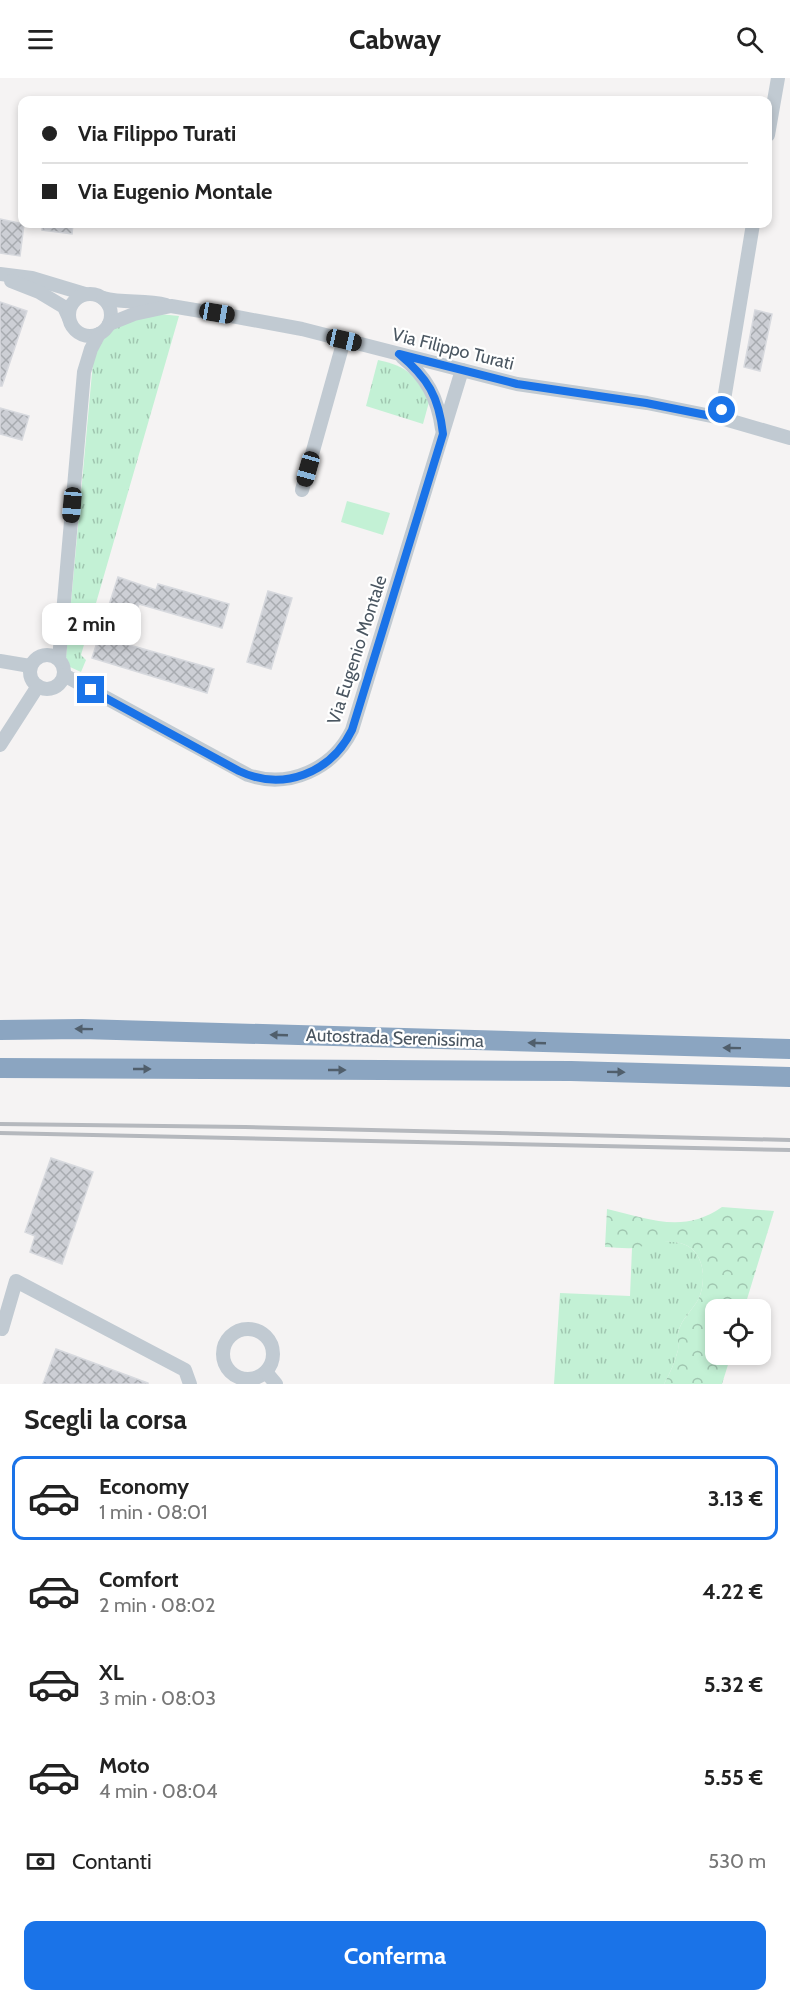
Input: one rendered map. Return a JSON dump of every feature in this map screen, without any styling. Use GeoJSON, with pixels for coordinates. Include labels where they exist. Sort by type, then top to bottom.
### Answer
{"type":"FeatureCollection","features":[{"type":"Feature","properties":{"kind":"highway","name":"Autostrada Serenissima"},"geometry":{"type":"LineString","coordinates":[[0,1030],[82,1029],[790,1049]]}},
{"type":"Feature","properties":{"kind":"highway","name":"Autostrada Serenissima"},"geometry":{"type":"LineString","coordinates":[[0,1068],[560,1071],[790,1077]]}},
{"type":"Feature","properties":{"kind":"street"},"geometry":{"type":"LineString","coordinates":[[772,110],[777,78]]}},
{"type":"Feature","properties":{"kind":"street"},"geometry":{"type":"LineString","coordinates":[[721,418],[752,228]]}},
{"type":"Feature","properties":{"kind":"street"},"geometry":{"type":"LineString","coordinates":[[0,276],[32,278],[85,294],[95,294],[123,302],[149,301],[171,306]]}},
{"type":"Feature","properties":{"kind":"street"},"geometry":{"type":"LineString","coordinates":[[0,276],[27,287],[66,309],[80,344],[84,372]]}},
{"type":"Feature","properties":{"kind":"street"},"geometry":{"type":"LineString","coordinates":[[85,294],[74,301],[71,306],[71,322],[76,331],[87,336],[104,329]]}},
{"type":"Feature","properties":{"kind":"street"},"geometry":{"type":"LineString","coordinates":[[59,660],[84,372],[91,349],[104,329],[111,310],[103,298]]}},
{"type":"Feature","properties":{"kind":"street","name":"Via Filippo Turati"},"geometry":{"type":"LineString","coordinates":[[104,329],[134,314],[171,306],[302,329],[517,384],[646,403],[721,418],[790,438]]}},
{"type":"Feature","properties":{"kind":"street"},"geometry":{"type":"LineString","coordinates":[[302,490],[344,340]]}},
{"type":"Feature","properties":{"kind":"street","name":"Via Eugenio Montale"},"geometry":{"type":"LineString","coordinates":[[399,354],[413,366],[430,387],[439,409],[443,434]]}},
{"type":"Feature","properties":{"kind":"street","name":"Via Eugenio Montale"},"geometry":{"type":"LineString","coordinates":[[64,675],[248,776],[280,781],[293,778],[316,769],[335,755],[352,730],[462,370]]}},
{"type":"Feature","properties":{"kind":"street"},"geometry":{"type":"LineString","coordinates":[[43,655],[54,656],[59,660],[64,675],[54,687],[38,686],[30,677],[30,666],[33,661],[43,655]]}},
{"type":"Feature","properties":{"kind":"street"},"geometry":{"type":"LineString","coordinates":[[0,661],[30,666]]}},
{"type":"Feature","properties":{"kind":"street"},"geometry":{"type":"LineString","coordinates":[[0,745],[38,686]]}},
{"type":"Feature","properties":{"kind":"street"},"geometry":{"type":"LineString","coordinates":[[2,1329],[16,1281],[185,1370],[190,1384]]}},
{"type":"Feature","properties":{"kind":"street"},"geometry":{"type":"LineString","coordinates":[[266,1372],[276,1384]]}},
{"type":"Feature","properties":{"kind":"green space"},"geometry":{"type":"Polygon","coordinates":[[[159,314],[179,316],[81,655],[86,660],[81,672],[70,667],[66,657],[93,362],[104,339],[117,326],[159,314]]]}},
{"type":"Feature","properties":{"kind":"green space"},"geometry":{"type":"Polygon","coordinates":[[[378,360],[404,369],[420,385],[429,402],[423,424],[366,406],[378,360]]]}},
{"type":"Feature","properties":{"kind":"green space"},"geometry":{"type":"Polygon","coordinates":[[[347,501],[390,513],[383,535],[341,522],[347,501]]]}},
{"type":"Feature","properties":{"kind":"green space"},"geometry":{"type":"Polygon","coordinates":[[[722,1207],[774,1211],[747,1299],[705,1299],[705,1365],[728,1365],[722,1384],[664,1384],[677,1354],[680,1327],[701,1293],[703,1276],[700,1260],[690,1248],[677,1242],[630,1248],[605,1247],[607,1209],[666,1222],[694,1220],[722,1207]]]}},
{"type":"Feature","properties":{"kind":"green space"},"geometry":{"type":"Polygon","coordinates":[[[651,1242],[675,1242],[690,1248],[700,1260],[703,1276],[703,1285],[698,1300],[679,1330],[677,1354],[664,1384],[554,1384],[560,1293],[630,1296],[632,1248],[651,1242]]]}},
{"type":"Feature","properties":{"kind":"building"},"geometry":{"type":"Polygon","coordinates":[[[0,219],[18,223],[18,228],[24,228],[20,256],[0,253],[0,219]]]}},
{"type":"Feature","properties":{"kind":"building"},"geometry":{"type":"Polygon","coordinates":[[[42,228],[73,228],[72,234],[42,230],[42,228]]]}},
{"type":"Feature","properties":{"kind":"building"},"geometry":{"type":"Polygon","coordinates":[[[0,302],[27,311],[2,386],[0,386],[0,302]]]}},
{"type":"Feature","properties":{"kind":"building"},"geometry":{"type":"Polygon","coordinates":[[[755,310],[772,314],[760,371],[744,367],[755,310]]]}},
{"type":"Feature","properties":{"kind":"building"},"geometry":{"type":"Polygon","coordinates":[[[0,408],[29,416],[22,440],[0,434],[0,408]]]}},
{"type":"Feature","properties":{"kind":"building"},"geometry":{"type":"Polygon","coordinates":[[[118,577],[156,590],[158,584],[229,604],[222,628],[139,604],[126,644],[214,669],[207,693],[92,658],[118,577]]]}},
{"type":"Feature","properties":{"kind":"building"},"geometry":{"type":"Polygon","coordinates":[[[268,591],[292,598],[271,669],[247,662],[268,591]]]}},
{"type":"Feature","properties":{"kind":"building"},"geometry":{"type":"Polygon","coordinates":[[[51,1158],[93,1172],[62,1264],[30,1252],[35,1236],[25,1232],[51,1158]]]}},
{"type":"Feature","properties":{"kind":"building"},"geometry":{"type":"Polygon","coordinates":[[[56,1349],[148,1383],[148,1384],[43,1384],[56,1349]]]}},
{"type":"Feature","properties":{"kind":"railway"},"geometry":{"type":"LineString","coordinates":[[0,1124],[245,1127],[790,1140]]}},
{"type":"Feature","properties":{"kind":"railway"},"geometry":{"type":"LineString","coordinates":[[0,1133],[790,1150]]}},
{"type":"Feature","properties":{"kind":"route"},"geometry":{"type":"LineString","coordinates":[[91,690],[248,776],[269,781],[293,778],[316,769],[335,755],[344,745],[352,730],[443,434],[439,409],[430,387],[423,376],[399,354],[517,384],[646,403],[721,418],[722,410]]}}]}
